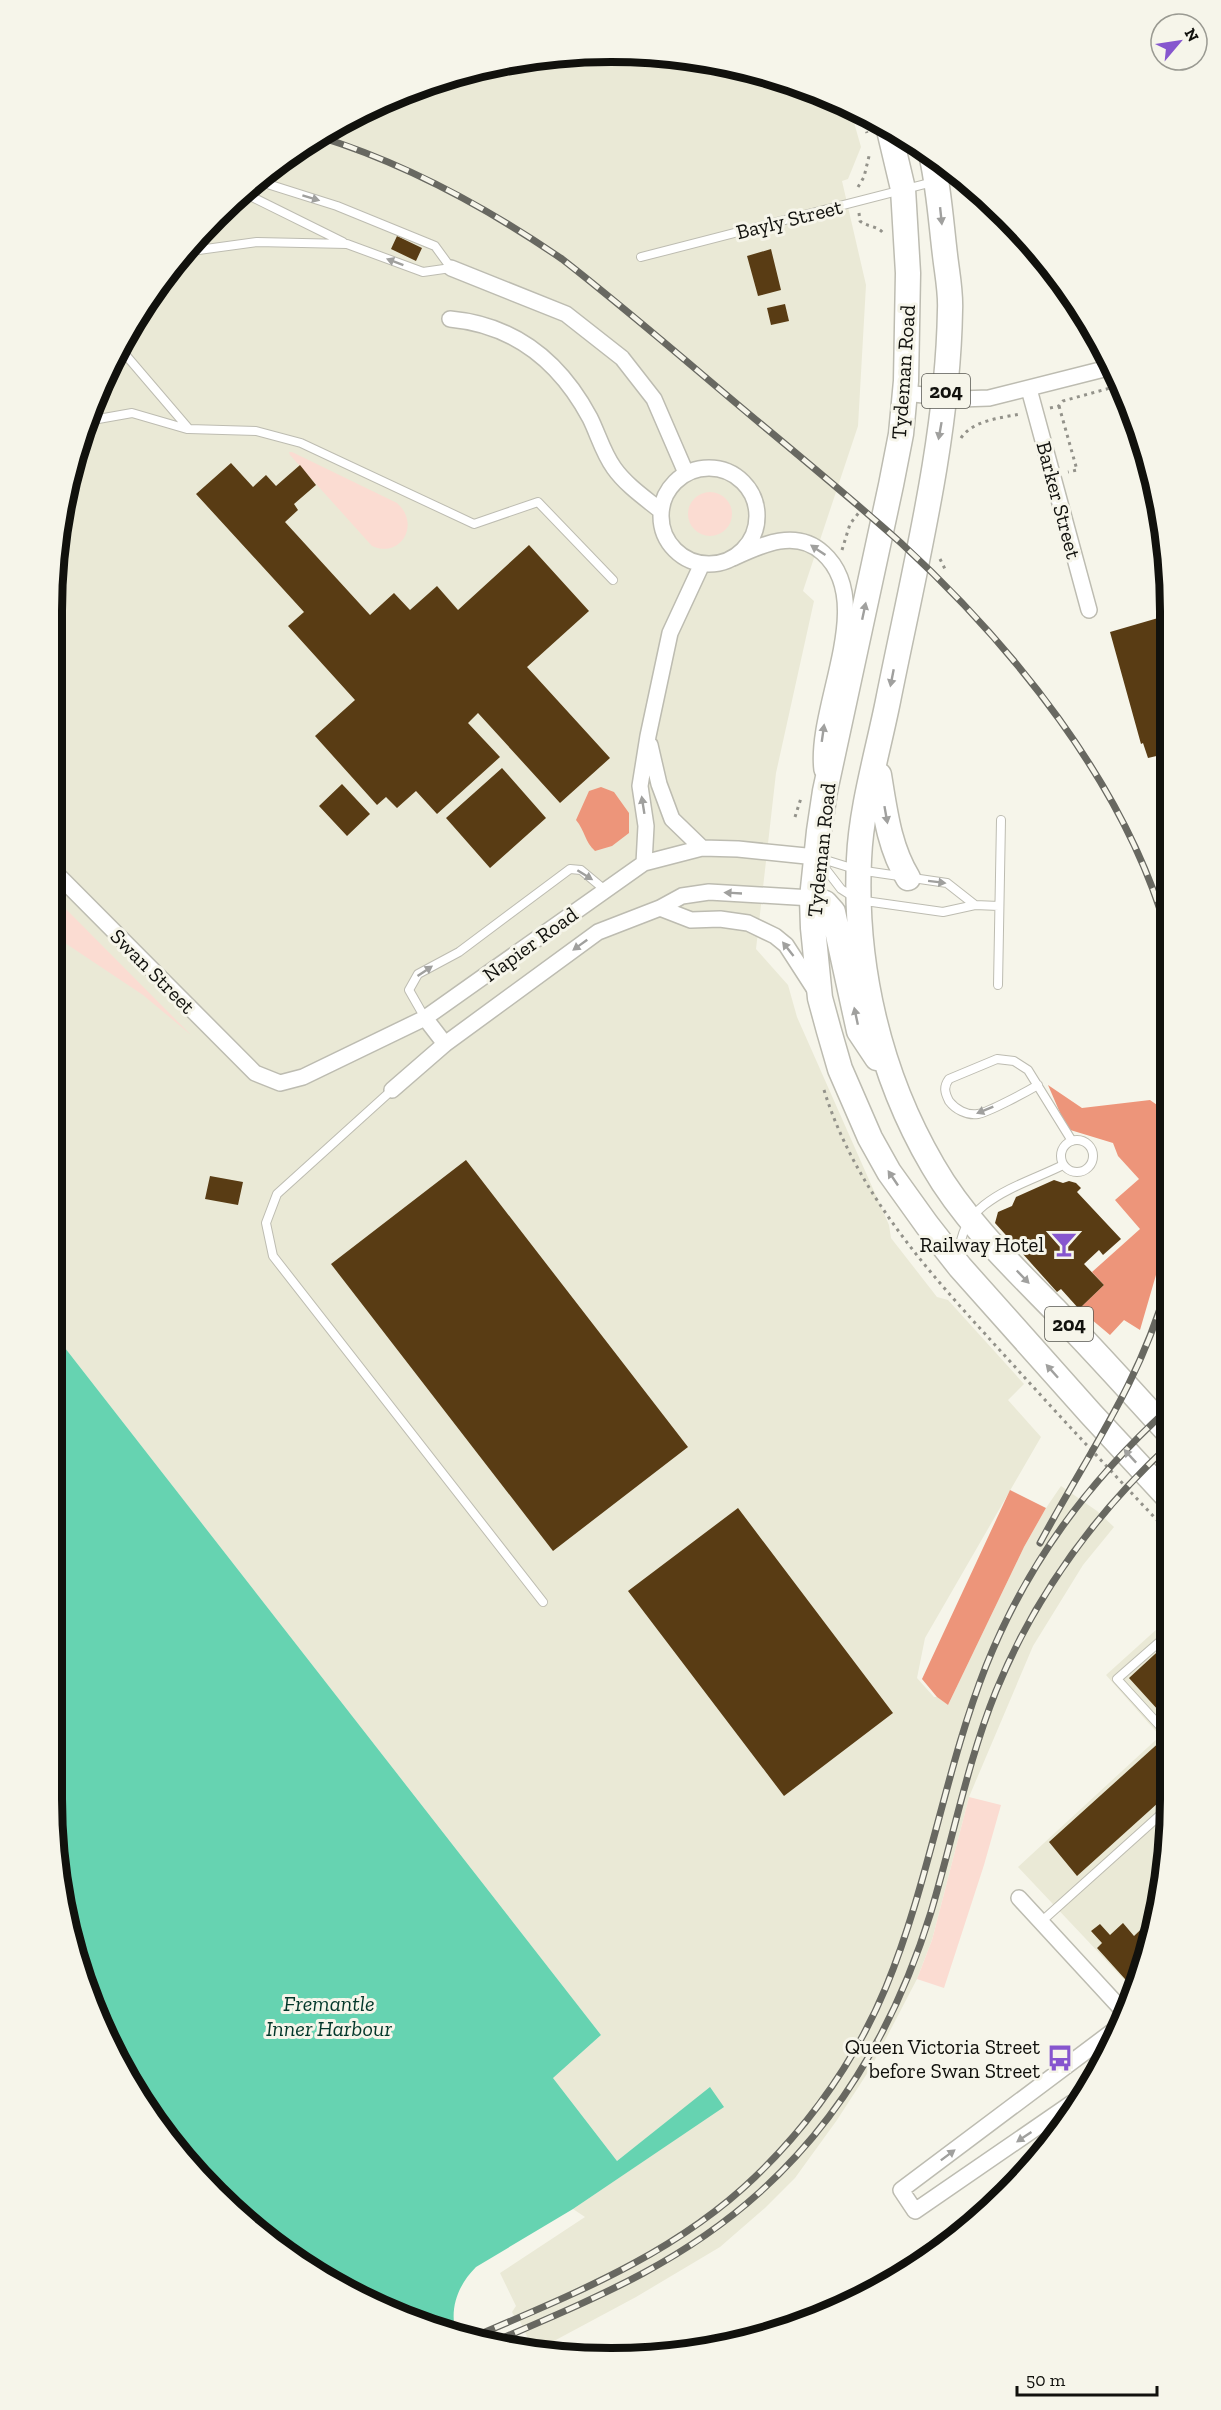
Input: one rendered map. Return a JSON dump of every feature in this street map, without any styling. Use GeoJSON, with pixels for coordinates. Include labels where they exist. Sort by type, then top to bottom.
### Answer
{"type":"FeatureCollection","features":[{"type":"Feature","properties":{"kind":"main road","name":"Tydeman Road"},"geometry":{"type":"LineString","coordinates":[[878,133],[903,189],[908,273],[905,393],[893,475],[814,790],[816,857],[812,897],[820,998],[840,1069],[870,1138],[889,1172],[927,1226],[960,1267],[1160,1488]]}},
{"type":"Feature","properties":{"kind":"main road","name":"Tydeman Road"},"geometry":{"type":"LineString","coordinates":[[934,169],[950,306],[945,398],[917,558],[861,833],[858,900],[870,999],[879,1040],[894,1085],[906,1115],[934,1168],[970,1218],[1001,1254],[1105,1361],[1160,1422]]}},
{"type":"Feature","properties":{"kind":"main road"},"geometry":{"type":"LineString","coordinates":[[876,758],[886,822],[897,861],[908,878]]}},
{"type":"Feature","properties":{"kind":"main road"},"geometry":{"type":"LineString","coordinates":[[812,897],[825,903],[833,912],[859,1031],[894,1085]]}},
{"type":"Feature","properties":{"kind":"street"},"geometry":{"type":"LineString","coordinates":[[451,268],[566,314],[622,357],[654,399],[686,473]]}},
{"type":"Feature","properties":{"kind":"street"},"geometry":{"type":"LineString","coordinates":[[450,319],[470,321],[506,334],[530,346],[555,367],[575,391],[612,466],[623,479],[661,511]]}},
{"type":"Feature","properties":{"kind":"street"},"geometry":{"type":"LineString","coordinates":[[905,393],[945,398],[981,399],[1104,369]]}},
{"type":"Feature","properties":{"kind":"street","name":"Barker Street"},"geometry":{"type":"LineString","coordinates":[[1029,389],[1089,610]]}},
{"type":"Feature","properties":{"kind":"street"},"geometry":{"type":"LineString","coordinates":[[733,558],[746,548],[755,533],[758,516],[752,492],[734,474],[719,468],[702,468],[686,473],[670,486],[661,511],[663,530],[672,546],[685,558],[702,564],[715,564],[733,558],[763,544],[785,540],[801,541],[814,546],[832,561],[843,586],[844,630],[821,742],[814,790]]}},
{"type":"Feature","properties":{"kind":"street"},"geometry":{"type":"LineString","coordinates":[[644,863],[646,826],[640,786],[648,736],[670,633],[702,564]]}},
{"type":"Feature","properties":{"kind":"street"},"geometry":{"type":"LineString","coordinates":[[648,736],[659,784],[672,819],[702,848]]}},
{"type":"Feature","properties":{"kind":"street","name":"Napier Road"},"geometry":{"type":"LineString","coordinates":[[255,1073],[280,1083],[303,1077],[425,1018],[644,863],[702,848],[738,849],[816,857]]}},
{"type":"Feature","properties":{"kind":"street","name":"Swan Street"},"geometry":{"type":"LineString","coordinates":[[62,879],[255,1073]]}},
{"type":"Feature","properties":{"kind":"street","name":"Napier Road"},"geometry":{"type":"LineString","coordinates":[[392,1090],[445,1044],[598,932],[660,908],[682,896],[709,892],[812,897]]}},
{"type":"Feature","properties":{"kind":"street"},"geometry":{"type":"LineString","coordinates":[[660,908],[691,920],[720,919],[748,923],[775,936],[786,945],[820,998]]}},
{"type":"Feature","properties":{"kind":"street"},"geometry":{"type":"LineString","coordinates":[[425,1018],[445,1044]]}},
{"type":"Feature","properties":{"kind":"street"},"geometry":{"type":"LineString","coordinates":[[1019,1898],[1119,2007]]}},
{"type":"Feature","properties":{"kind":"street"},"geometry":{"type":"LineString","coordinates":[[1065,2108],[915,2211],[901,2190],[1106,2037]]}},
{"type":"Feature","properties":{"kind":"lane","name":"Bayly Street"},"geometry":{"type":"LineString","coordinates":[[641,257],[903,189],[934,169]]}},
{"type":"Feature","properties":{"kind":"lane"},"geometry":{"type":"LineString","coordinates":[[251,196],[347,244],[423,273],[451,268],[435,246],[337,206],[266,183]]}},
{"type":"Feature","properties":{"kind":"lane"},"geometry":{"type":"LineString","coordinates":[[197,250],[257,242],[347,244]]}},
{"type":"Feature","properties":{"kind":"lane"},"geometry":{"type":"LineString","coordinates":[[126,354],[189,429]]}},
{"type":"Feature","properties":{"kind":"lane"},"geometry":{"type":"LineString","coordinates":[[96,419],[132,413],[189,429],[256,431],[302,443],[474,524],[538,502],[613,580]]}},
{"type":"Feature","properties":{"kind":"lane"},"geometry":{"type":"LineString","coordinates":[[998,985],[1001,820]]}},
{"type":"Feature","properties":{"kind":"lane"},"geometry":{"type":"LineString","coordinates":[[816,857],[858,870],[947,883],[975,905]]}},
{"type":"Feature","properties":{"kind":"lane"},"geometry":{"type":"LineString","coordinates":[[816,857],[841,889],[858,900],[944,912],[975,905],[999,906]]}},
{"type":"Feature","properties":{"kind":"lane"},"geometry":{"type":"LineString","coordinates":[[425,1018],[409,990],[418,974],[459,952],[570,869],[581,870],[605,890]]}},
{"type":"Feature","properties":{"kind":"lane"},"geometry":{"type":"LineString","coordinates":[[1038,1085],[978,1114],[964,1113],[951,1104],[945,1093],[945,1084],[949,1079],[997,1059],[1014,1061],[1028,1070],[1038,1085],[1072,1141]]}},
{"type":"Feature","properties":{"kind":"lane"},"geometry":{"type":"LineString","coordinates":[[392,1090],[277,1194],[266,1223],[273,1256],[543,1602]]}},
{"type":"Feature","properties":{"kind":"lane"},"geometry":{"type":"LineString","coordinates":[[1072,1141],[1082,1141],[1091,1148],[1092,1163],[1086,1170],[1076,1173],[1063,1165],[1062,1151],[1072,1141]]}},
{"type":"Feature","properties":{"kind":"lane"},"geometry":{"type":"LineString","coordinates":[[960,1267],[962,1234],[970,1218],[1001,1193],[1063,1165]]}},
{"type":"Feature","properties":{"kind":"lane"},"geometry":{"type":"LineString","coordinates":[[1160,1641],[1117,1678],[1160,1727]]}},
{"type":"Feature","properties":{"kind":"lane"},"geometry":{"type":"LineString","coordinates":[[1042,1921],[1159,1817]]}},
{"type":"Feature","properties":{"kind":"path"},"geometry":{"type":"LineString","coordinates":[[869,145],[871,154],[864,177],[854,193],[860,220],[866,225],[880,229],[885,236]]}},
{"type":"Feature","properties":{"kind":"path"},"geometry":{"type":"LineString","coordinates":[[956,446],[966,430],[982,423],[1059,406],[1063,401],[1112,387]]}},
{"type":"Feature","properties":{"kind":"path"},"geometry":{"type":"LineString","coordinates":[[1053,477],[1077,470],[1059,406]]}},
{"type":"Feature","properties":{"kind":"path"},"geometry":{"type":"LineString","coordinates":[[832,561],[843,549],[850,524],[866,504]]}},
{"type":"Feature","properties":{"kind":"path"},"geometry":{"type":"LineString","coordinates":[[938,554],[945,569]]}},
{"type":"Feature","properties":{"kind":"path"},"geometry":{"type":"LineString","coordinates":[[795,817],[814,790]]}},
{"type":"Feature","properties":{"kind":"shaded area"},"geometry":{"type":"Polygon","coordinates":[[[610,62],[682,66],[753,80],[787,91],[853,118],[861,147],[848,179],[842,181],[866,285],[858,426],[803,591],[814,601],[776,773],[756,949],[788,985],[797,1017],[889,1225],[891,1238],[937,1297],[948,1300],[1024,1384],[1008,1400],[1041,1437],[925,1638],[917,1678],[934,1697],[948,1705],[1024,1547],[1061,1486],[1097,1511],[1114,1527],[1083,1565],[1033,1646],[969,1797],[932,1940],[917,1979],[870,2069],[837,2120],[795,2178],[720,2247],[636,2297],[547,2345],[530,2342],[517,2315],[514,2316],[512,2312],[516,2306],[500,2273],[585,2217],[573,2209],[723,2107],[710,2088],[617,2161],[553,2078],[601,2035],[62,1344],[62,610],[66,539],[72,503],[80,468],[103,400],[135,336],[154,305],[175,276],[222,222],[276,175],[305,154],[336,135],[400,103],[468,80],[503,72],[539,66],[610,62]]]}},
{"type":"Feature","properties":{"kind":"shaded area"},"geometry":{"type":"Polygon","coordinates":[[[289,452],[397,503],[404,511],[407,520],[407,529],[399,544],[392,548],[382,549],[372,546],[290,455],[289,452]]]}},
{"type":"Feature","properties":{"kind":"shaded area"},"geometry":{"type":"Polygon","coordinates":[[[710,492],[719,493],[726,498],[731,505],[731,523],[726,530],[719,535],[710,536],[701,535],[694,530],[689,523],[688,514],[689,505],[694,498],[701,493],[710,492]]]}},
{"type":"Feature","properties":{"kind":"shaded area"},"geometry":{"type":"Polygon","coordinates":[[[601,787],[614,792],[629,813],[629,833],[612,846],[595,851],[576,820],[589,791],[601,787]]]}},
{"type":"Feature","properties":{"kind":"shaded area"},"geometry":{"type":"Polygon","coordinates":[[[62,905],[191,1035],[143,995],[62,941],[62,905]]]}},
{"type":"Feature","properties":{"kind":"shaded area"},"geometry":{"type":"Polygon","coordinates":[[[1048,1085],[1082,1108],[1150,1100],[1160,1107],[1160,1261],[1140,1330],[1124,1320],[1110,1335],[1079,1309],[1104,1285],[1092,1272],[1140,1229],[1115,1200],[1139,1179],[1118,1156],[1113,1143],[1067,1129],[1048,1085]]]}},
{"type":"Feature","properties":{"kind":"shaded area"},"geometry":{"type":"Polygon","coordinates":[[[1010,1490],[1046,1508],[1024,1547],[948,1705],[937,1697],[922,1679],[1010,1490]]]}},
{"type":"Feature","properties":{"kind":"shaded area"},"geometry":{"type":"Polygon","coordinates":[[[1160,1626],[1160,1736],[1106,1675],[1160,1626]]]}},
{"type":"Feature","properties":{"kind":"shaded area"},"geometry":{"type":"Polygon","coordinates":[[[1160,1736],[1160,1800],[1155,1871],[1141,1942],[1127,1983],[1018,1867],[1160,1736]]]}},
{"type":"Feature","properties":{"kind":"shaded area"},"geometry":{"type":"Polygon","coordinates":[[[969,1797],[1001,1805],[944,1988],[917,1979],[932,1940],[969,1797]]]}},
{"type":"Feature","properties":{"kind":"water","name":"Fremantle Inner Harbour"},"geometry":{"type":"Polygon","coordinates":[[[62,1344],[601,2035],[553,2078],[617,2161],[710,2087],[724,2107],[573,2209],[476,2267],[460,2289],[455,2306],[454,2324],[400,2307],[336,2275],[276,2235],[222,2188],[175,2134],[154,2105],[135,2074],[103,2010],[80,1942],[72,1907],[63,1835],[62,1344]]]}},
{"type":"Feature","properties":{"kind":"building"},"geometry":{"type":"Polygon","coordinates":[[[397,236],[422,248],[416,261],[391,249],[397,236]]]}},
{"type":"Feature","properties":{"kind":"building"},"geometry":{"type":"Polygon","coordinates":[[[771,249],[781,290],[758,296],[747,256],[771,249]]]}},
{"type":"Feature","properties":{"kind":"building"},"geometry":{"type":"Polygon","coordinates":[[[785,304],[789,321],[771,325],[767,308],[785,304]]]}},
{"type":"Feature","properties":{"kind":"building"},"geometry":{"type":"Polygon","coordinates":[[[231,463],[253,487],[266,475],[276,486],[300,465],[316,485],[294,504],[298,510],[285,522],[370,615],[394,593],[410,610],[437,586],[458,610],[529,545],[589,611],[527,667],[610,758],[560,803],[478,713],[468,723],[500,757],[437,814],[416,791],[397,808],[386,797],[377,805],[315,736],[355,700],[288,626],[304,612],[196,494],[231,463]]]}},
{"type":"Feature","properties":{"kind":"building"},"geometry":{"type":"Polygon","coordinates":[[[1160,617],[1160,755],[1148,758],[1143,743],[1141,744],[1110,632],[1160,617]]]}},
{"type":"Feature","properties":{"kind":"building"},"geometry":{"type":"Polygon","coordinates":[[[502,768],[546,818],[490,868],[446,818],[502,768]]]}},
{"type":"Feature","properties":{"kind":"building"},"geometry":{"type":"Polygon","coordinates":[[[342,784],[370,814],[347,836],[319,806],[342,784]]]}},
{"type":"Feature","properties":{"kind":"building"},"geometry":{"type":"Polygon","coordinates":[[[466,1160],[688,1447],[553,1551],[331,1264],[466,1160]]]}},
{"type":"Feature","properties":{"kind":"building"},"geometry":{"type":"Polygon","coordinates":[[[210,1176],[243,1182],[238,1205],[205,1199],[210,1176]]]}},
{"type":"Feature","properties":{"kind":"building","name":"Railway Hotel"},"geometry":{"type":"Polygon","coordinates":[[[1054,1180],[1076,1183],[1081,1188],[1077,1192],[1121,1239],[1103,1255],[1099,1250],[1084,1264],[1104,1285],[1079,1309],[1061,1289],[1057,1292],[995,1223],[998,1212],[1012,1206],[1016,1197],[1054,1180]]]}},
{"type":"Feature","properties":{"kind":"building"},"geometry":{"type":"Polygon","coordinates":[[[738,1508],[893,1713],[784,1796],[628,1591],[738,1508]]]}},
{"type":"Feature","properties":{"kind":"building"},"geometry":{"type":"Polygon","coordinates":[[[1160,1649],[1160,1712],[1129,1678],[1160,1649]]]}},
{"type":"Feature","properties":{"kind":"building"},"geometry":{"type":"Polygon","coordinates":[[[1160,1742],[1160,1801],[1077,1876],[1049,1842],[1160,1742]]]}},
{"type":"Feature","properties":{"kind":"building"},"geometry":{"type":"Polygon","coordinates":[[[1123,1923],[1134,1936],[1145,1926],[1128,1982],[1097,1948],[1102,1943],[1091,1931],[1100,1924],[1110,1935],[1123,1923]]]}},
{"type":"Feature","properties":{"kind":"railway"},"geometry":{"type":"LineString","coordinates":[[328,140],[382,159],[444,188],[504,222],[562,259],[901,543],[983,626],[1023,671],[1059,720],[1093,770],[1122,821],[1147,875],[1160,912]]}},
{"type":"Feature","properties":{"kind":"railway"},"geometry":{"type":"LineString","coordinates":[[1040,1543],[1127,1388],[1142,1356],[1160,1307]]}},
{"type":"Feature","properties":{"kind":"railway"},"geometry":{"type":"LineString","coordinates":[[482,2333],[620,2271],[690,2229],[724,2205],[755,2177],[795,2135],[813,2112],[846,2065],[886,1987],[914,1908],[959,1745],[986,1666],[1002,1629],[1020,1593],[1062,1527],[1111,1466],[1160,1417]]}},
{"type":"Feature","properties":{"kind":"railway"},"geometry":{"type":"LineString","coordinates":[[503,2338],[631,2280],[697,2241],[760,2192],[818,2131],[865,2064],[885,2028],[918,1952],[939,1884],[968,1773],[986,1718],[1011,1657],[1028,1623],[1068,1559],[1091,1529],[1115,1500],[1160,1454]]}},
{"type":"Feature","properties":{"kind":"place","name":"Railway Hotel"},"geometry":{"type":"Point","coordinates":[1064,1244]}},
{"type":"Feature","properties":{"kind":"place","name":"Queen Victoria Street before Swan Street"},"geometry":{"type":"Point","coordinates":[1060,2058]}}]}
